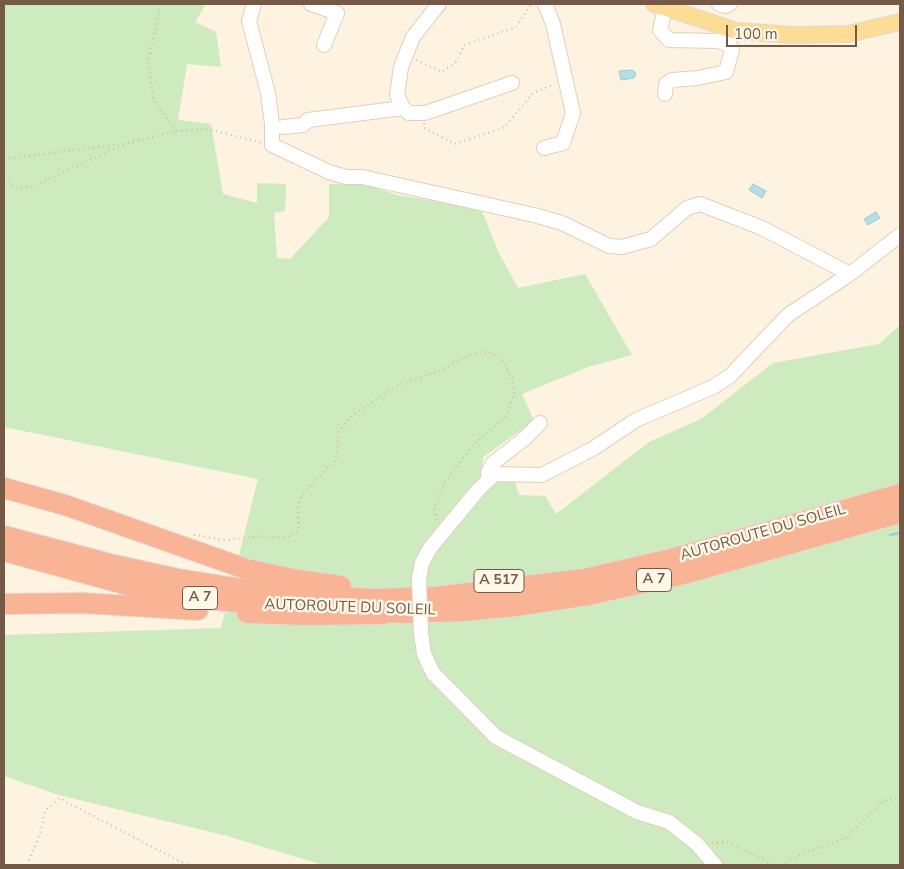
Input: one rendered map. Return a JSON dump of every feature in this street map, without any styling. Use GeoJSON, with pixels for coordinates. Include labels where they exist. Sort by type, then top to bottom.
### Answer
{"type":"FeatureCollection","features":[{"type":"Feature","properties":{"kind":"highway","name":"A 517"},"geometry":{"type":"LineString","coordinates":[[4,488],[65,505],[246,569],[298,580],[361,588],[401,589],[471,584],[557,574],[770,531]]}},
{"type":"Feature","properties":{"kind":"highway","name":"AUTOROUTE DU SOLEIL"},"geometry":{"type":"LineString","coordinates":[[4,536],[73,555],[178,579],[296,595],[370,599],[435,598],[584,579],[667,560],[900,494]]}},
{"type":"Feature","properties":{"kind":"highway","name":"AUTOROUTE DU SOLEIL"},"geometry":{"type":"LineString","coordinates":[[4,551],[112,582],[170,594],[260,605],[402,613],[491,608],[588,595],[692,572],[900,513]]}},
{"type":"Feature","properties":{"kind":"highway"},"geometry":{"type":"LineString","coordinates":[[4,604],[109,604],[307,615],[402,613]]}},
{"type":"Feature","properties":{"kind":"main road"},"geometry":{"type":"LineString","coordinates":[[663,5],[737,31],[792,35],[828,35],[848,34],[899,26]]}},
{"type":"Feature","properties":{"kind":"street"},"geometry":{"type":"LineString","coordinates":[[254,4],[249,21],[268,93],[272,124],[272,145],[329,172],[346,177],[362,176],[534,215],[562,223],[609,246],[622,247],[651,239],[687,208],[700,204],[762,228],[850,274]]}},
{"type":"Feature","properties":{"kind":"street"},"geometry":{"type":"LineString","coordinates":[[311,4],[337,13],[324,45]]}},
{"type":"Feature","properties":{"kind":"street"},"geometry":{"type":"LineString","coordinates":[[440,4],[413,36],[401,67],[397,95],[402,108],[409,113],[425,114],[512,83]]}},
{"type":"Feature","properties":{"kind":"street"},"geometry":{"type":"LineString","coordinates":[[544,148],[563,143],[573,113],[553,24],[545,4]]}},
{"type":"Feature","properties":{"kind":"street"},"geometry":{"type":"LineString","coordinates":[[720,4],[725,6],[730,4]]}},
{"type":"Feature","properties":{"kind":"street"},"geometry":{"type":"LineString","coordinates":[[663,5],[660,30],[669,40],[718,41],[730,45],[732,50],[726,72],[698,78],[672,80],[666,84],[665,94]]}},
{"type":"Feature","properties":{"kind":"street"},"geometry":{"type":"LineString","coordinates":[[283,128],[303,125],[308,120],[402,108]]}},
{"type":"Feature","properties":{"kind":"street"},"geometry":{"type":"LineString","coordinates":[[714,865],[697,844],[670,822],[637,812],[496,737],[433,673],[424,654],[421,633],[419,578],[422,562],[426,554],[488,479],[502,473],[542,475],[594,448],[636,420],[713,388],[730,376],[788,315],[850,274],[900,234]]}},
{"type":"Feature","properties":{"kind":"street"},"geometry":{"type":"LineString","coordinates":[[488,479],[488,473],[493,463],[524,439],[540,423]]}},
{"type":"Feature","properties":{"kind":"path"},"geometry":{"type":"LineString","coordinates":[[161,4],[148,62],[154,101],[176,131]]}},
{"type":"Feature","properties":{"kind":"path"},"geometry":{"type":"LineString","coordinates":[[406,55],[442,72],[457,61],[464,45],[516,27],[531,4]]}},
{"type":"Feature","properties":{"kind":"path"},"geometry":{"type":"LineString","coordinates":[[425,114],[424,128],[454,144],[505,127],[534,93],[566,79]]}},
{"type":"Feature","properties":{"kind":"path"},"geometry":{"type":"LineString","coordinates":[[4,159],[128,143],[176,131],[208,129],[272,145]]}},
{"type":"Feature","properties":{"kind":"path"},"geometry":{"type":"LineString","coordinates":[[4,179],[16,186],[30,186],[128,143]]}},
{"type":"Feature","properties":{"kind":"path"},"geometry":{"type":"LineString","coordinates":[[192,534],[225,540],[263,536],[286,538],[299,530],[298,505],[303,494],[336,459],[339,431],[353,415],[397,386],[441,370],[469,356],[488,351],[502,360],[512,378],[514,393],[505,418],[473,445],[445,482],[434,509],[437,520],[446,529]]}},
{"type":"Feature","properties":{"kind":"path"},"geometry":{"type":"LineString","coordinates":[[27,865],[42,831],[45,812],[59,798],[166,854],[193,865]]}},
{"type":"Feature","properties":{"kind":"path"},"geometry":{"type":"LineString","coordinates":[[697,844],[729,842],[771,864],[781,865],[799,855],[846,838],[884,801],[900,798]]}},
{"type":"Feature","properties":{"kind":"green space"},"geometry":{"type":"Polygon","coordinates":[[[4,4],[206,4],[195,22],[216,32],[221,67],[187,64],[178,120],[211,124],[223,194],[257,203],[257,183],[286,184],[285,211],[274,213],[277,258],[290,259],[329,217],[329,184],[364,184],[397,195],[481,209],[499,253],[518,288],[585,274],[632,355],[588,367],[522,394],[534,421],[483,457],[481,491],[504,478],[514,480],[519,495],[545,496],[556,514],[649,442],[701,419],[773,363],[879,344],[900,325],[900,865],[323,865],[227,836],[59,795],[4,776],[4,635],[221,628],[258,479],[4,427],[4,4]]]}},
{"type":"Feature","properties":{"kind":"water"},"geometry":{"type":"Polygon","coordinates":[[[632,70],[636,73],[634,78],[621,80],[619,71],[632,70]]]}},
{"type":"Feature","properties":{"kind":"water"},"geometry":{"type":"Polygon","coordinates":[[[753,184],[766,191],[762,198],[749,190],[753,184]]]}},
{"type":"Feature","properties":{"kind":"water"},"geometry":{"type":"Polygon","coordinates":[[[876,212],[880,218],[868,225],[864,219],[876,212]]]}},
{"type":"Feature","properties":{"kind":"waterway"},"geometry":{"type":"LineString","coordinates":[[890,535],[900,533]]}}]}
